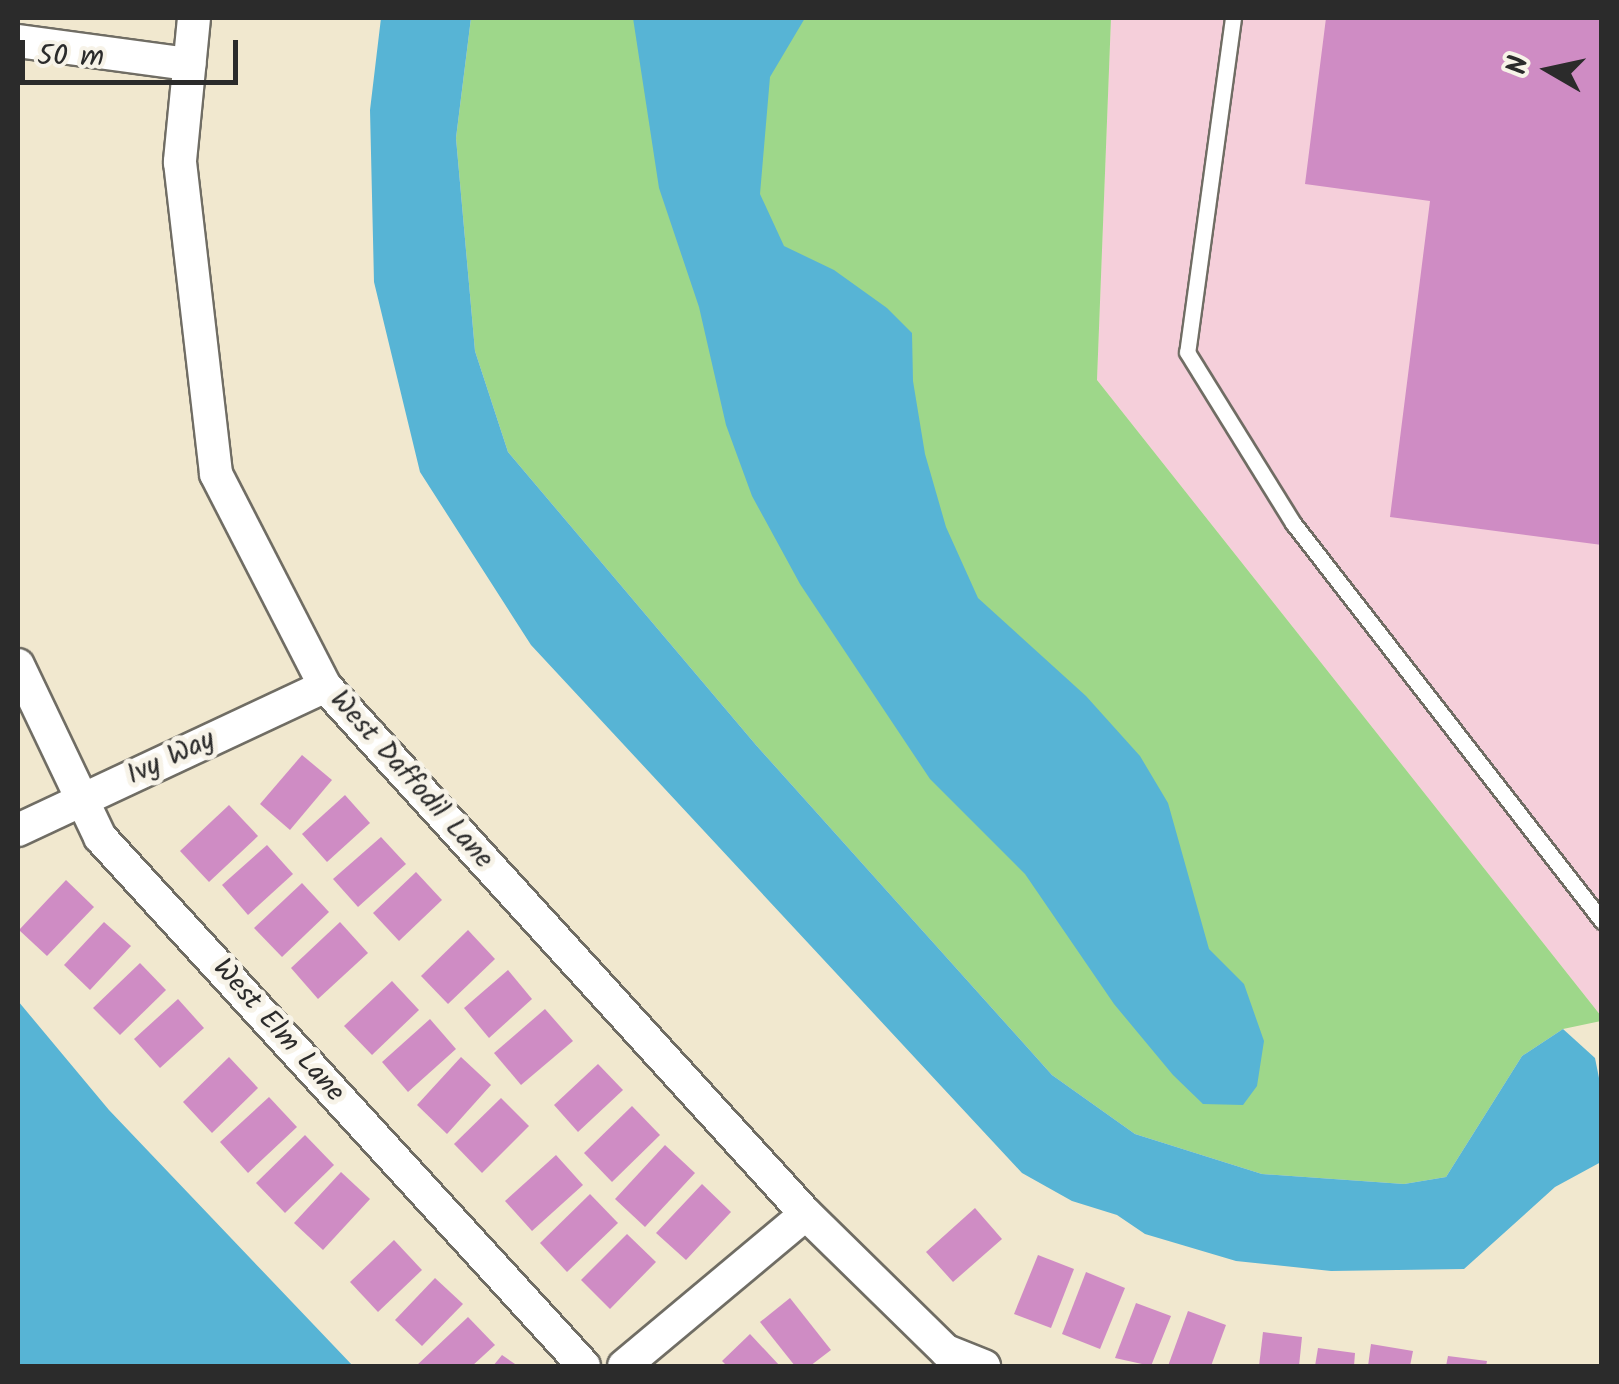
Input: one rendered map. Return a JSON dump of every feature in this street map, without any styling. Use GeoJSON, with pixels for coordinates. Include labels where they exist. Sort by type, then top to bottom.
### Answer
{"type":"FeatureCollection","features":[{"type":"Feature","properties":{"kind":"street","name":"West Daffodil Lane"},"geometry":{"type":"LineString","coordinates":[[194,18],[180,162],[216,474],[326,686],[806,1214],[946,1352],[984,1366]]}},
{"type":"Feature","properties":{"kind":"street"},"geometry":{"type":"LineString","coordinates":[[18,41],[188,64]]}},
{"type":"Feature","properties":{"kind":"street","name":"West Elm Lane"},"geometry":{"type":"LineString","coordinates":[[18,665],[100,837],[584,1366]]}},
{"type":"Feature","properties":{"kind":"street","name":"Ivy Way"},"geometry":{"type":"LineString","coordinates":[[18,830],[326,686]]}},
{"type":"Feature","properties":{"kind":"street"},"geometry":{"type":"LineString","coordinates":[[624,1366],[806,1214]]}},
{"type":"Feature","properties":{"kind":"lane"},"geometry":{"type":"LineString","coordinates":[[1232,18],[1187,352],[1293,523],[1602,922]]}},
{"type":"Feature","properties":{"kind":"shaded area"},"geometry":{"type":"Polygon","coordinates":[[[1111,18],[1601,18],[1601,1016],[1097,380],[1111,18]]]}},
{"type":"Feature","properties":{"kind":"green space"},"geometry":{"type":"Polygon","coordinates":[[[471,18],[1111,18],[1097,380],[1601,1016],[1601,1021],[1563,1029],[1522,1056],[1446,1177],[1404,1184],[1262,1174],[1135,1134],[1052,1075],[756,745],[508,452],[475,351],[456,138],[471,18]]]}},
{"type":"Feature","properties":{"kind":"water"},"geometry":{"type":"Polygon","coordinates":[[[381,18],[471,18],[456,138],[475,351],[508,452],[756,745],[1052,1075],[1135,1134],[1262,1174],[1404,1184],[1446,1177],[1522,1056],[1563,1029],[1595,1058],[1601,1088],[1601,1162],[1555,1187],[1464,1269],[1331,1271],[1236,1261],[1145,1234],[1117,1215],[1072,1201],[1022,1173],[531,645],[420,472],[374,282],[370,110],[381,18]]]}},
{"type":"Feature","properties":{"kind":"water"},"geometry":{"type":"Polygon","coordinates":[[[633,18],[805,18],[770,77],[760,194],[784,246],[834,270],[887,308],[912,333],[913,381],[925,454],[946,527],[978,598],[1086,696],[1140,756],[1168,803],[1209,949],[1244,984],[1264,1041],[1257,1086],[1243,1105],[1203,1104],[1173,1075],[1114,1004],[1025,874],[930,779],[800,584],[752,496],[726,425],[699,307],[659,188],[633,18]]]}},
{"type":"Feature","properties":{"kind":"water"},"geometry":{"type":"Polygon","coordinates":[[[18,1001],[109,1110],[353,1366],[18,1366],[18,1001]]]}},
{"type":"Feature","properties":{"kind":"building"},"geometry":{"type":"Polygon","coordinates":[[[1326,18],[1602,18],[1602,545],[1390,517],[1430,201],[1305,184],[1326,18]]]}},
{"type":"Feature","properties":{"kind":"building"},"geometry":{"type":"Polygon","coordinates":[[[302,755],[332,780],[290,830],[260,804],[302,755]]]}},
{"type":"Feature","properties":{"kind":"building"},"geometry":{"type":"Polygon","coordinates":[[[345,795],[370,823],[327,862],[302,834],[345,795]]]}},
{"type":"Feature","properties":{"kind":"building"},"geometry":{"type":"Polygon","coordinates":[[[229,805],[258,836],[209,882],[180,851],[229,805]]]}},
{"type":"Feature","properties":{"kind":"building"},"geometry":{"type":"Polygon","coordinates":[[[381,837],[406,864],[358,907],[333,879],[381,837]]]}},
{"type":"Feature","properties":{"kind":"building"},"geometry":{"type":"Polygon","coordinates":[[[267,845],[293,874],[248,915],[222,885],[267,845]]]}},
{"type":"Feature","properties":{"kind":"building"},"geometry":{"type":"Polygon","coordinates":[[[416,872],[442,900],[399,941],[373,913],[416,872]]]}},
{"type":"Feature","properties":{"kind":"building"},"geometry":{"type":"Polygon","coordinates":[[[66,880],[94,907],[47,956],[19,930],[66,880]]]}},
{"type":"Feature","properties":{"kind":"building"},"geometry":{"type":"Polygon","coordinates":[[[302,883],[329,912],[282,957],[254,928],[302,883]]]}},
{"type":"Feature","properties":{"kind":"building"},"geometry":{"type":"Polygon","coordinates":[[[104,922],[131,946],[90,990],[64,965],[104,922]]]}},
{"type":"Feature","properties":{"kind":"building"},"geometry":{"type":"Polygon","coordinates":[[[340,922],[368,953],[318,999],[291,968],[340,922]]]}},
{"type":"Feature","properties":{"kind":"building"},"geometry":{"type":"Polygon","coordinates":[[[468,930],[495,959],[448,1004],[421,976],[468,930]]]}},
{"type":"Feature","properties":{"kind":"building"},"geometry":{"type":"Polygon","coordinates":[[[140,963],[166,990],[120,1035],[93,1008],[140,963]]]}},
{"type":"Feature","properties":{"kind":"building"},"geometry":{"type":"Polygon","coordinates":[[[508,970],[532,999],[489,1038],[464,1008],[508,970]]]}},
{"type":"Feature","properties":{"kind":"building"},"geometry":{"type":"Polygon","coordinates":[[[392,981],[419,1010],[372,1055],[344,1026],[392,981]]]}},
{"type":"Feature","properties":{"kind":"building"},"geometry":{"type":"Polygon","coordinates":[[[178,999],[204,1028],[160,1068],[134,1039],[178,999]]]}},
{"type":"Feature","properties":{"kind":"building"},"geometry":{"type":"Polygon","coordinates":[[[545,1009],[573,1041],[521,1085],[494,1053],[545,1009]]]}},
{"type":"Feature","properties":{"kind":"building"},"geometry":{"type":"Polygon","coordinates":[[[430,1019],[456,1049],[408,1092],[382,1062],[430,1019]]]}},
{"type":"Feature","properties":{"kind":"building"},"geometry":{"type":"Polygon","coordinates":[[[229,1057],[258,1088],[212,1133],[183,1102],[229,1057]]]}},
{"type":"Feature","properties":{"kind":"building"},"geometry":{"type":"Polygon","coordinates":[[[461,1057],[491,1085],[447,1134],[417,1105],[461,1057]]]}},
{"type":"Feature","properties":{"kind":"building"},"geometry":{"type":"Polygon","coordinates":[[[598,1064],[623,1090],[578,1132],[554,1105],[598,1064]]]}},
{"type":"Feature","properties":{"kind":"building"},"geometry":{"type":"Polygon","coordinates":[[[269,1097],[297,1127],[248,1173],[220,1142],[269,1097]]]}},
{"type":"Feature","properties":{"kind":"building"},"geometry":{"type":"Polygon","coordinates":[[[501,1098],[529,1126],[482,1173],[454,1144],[501,1098]]]}},
{"type":"Feature","properties":{"kind":"building"},"geometry":{"type":"Polygon","coordinates":[[[632,1106],[660,1135],[612,1182],[584,1153],[632,1106]]]}},
{"type":"Feature","properties":{"kind":"building"},"geometry":{"type":"Polygon","coordinates":[[[305,1135],[334,1165],[285,1213],[256,1183],[305,1135]]]}},
{"type":"Feature","properties":{"kind":"building"},"geometry":{"type":"Polygon","coordinates":[[[665,1145],[695,1173],[645,1227],[615,1199],[665,1145]]]}},
{"type":"Feature","properties":{"kind":"building"},"geometry":{"type":"Polygon","coordinates":[[[556,1155],[583,1185],[532,1231],[505,1201],[556,1155]]]}},
{"type":"Feature","properties":{"kind":"building"},"geometry":{"type":"Polygon","coordinates":[[[341,1172],[370,1199],[323,1250],[294,1223],[341,1172]]]}},
{"type":"Feature","properties":{"kind":"building"},"geometry":{"type":"Polygon","coordinates":[[[702,1184],[731,1212],[686,1260],[656,1233],[702,1184]]]}},
{"type":"Feature","properties":{"kind":"building"},"geometry":{"type":"Polygon","coordinates":[[[590,1194],[618,1223],[567,1272],[540,1243],[590,1194]]]}},
{"type":"Feature","properties":{"kind":"building"},"geometry":{"type":"Polygon","coordinates":[[[975,1208],[1002,1239],[953,1282],[926,1252],[975,1208]]]}},
{"type":"Feature","properties":{"kind":"building"},"geometry":{"type":"Polygon","coordinates":[[[627,1234],[656,1262],[610,1309],[581,1280],[627,1234]]]}},
{"type":"Feature","properties":{"kind":"building"},"geometry":{"type":"Polygon","coordinates":[[[394,1240],[422,1270],[378,1312],[350,1282],[394,1240]]]}},
{"type":"Feature","properties":{"kind":"building"},"geometry":{"type":"Polygon","coordinates":[[[1038,1255],[1074,1269],[1051,1328],[1014,1314],[1038,1255]]]}},
{"type":"Feature","properties":{"kind":"building"},"geometry":{"type":"Polygon","coordinates":[[[1086,1272],[1125,1288],[1100,1349],[1062,1334],[1086,1272]]]}},
{"type":"Feature","properties":{"kind":"building"},"geometry":{"type":"Polygon","coordinates":[[[435,1278],[463,1304],[422,1346],[395,1320],[435,1278]]]}},
{"type":"Feature","properties":{"kind":"building"},"geometry":{"type":"Polygon","coordinates":[[[790,1298],[831,1350],[810,1366],[795,1366],[760,1322],[790,1298]]]}},
{"type":"Feature","properties":{"kind":"building"},"geometry":{"type":"Polygon","coordinates":[[[1136,1303],[1171,1316],[1151,1366],[1115,1358],[1136,1303]]]}},
{"type":"Feature","properties":{"kind":"building"},"geometry":{"type":"Polygon","coordinates":[[[1188,1311],[1226,1325],[1211,1366],[1168,1366],[1188,1311]]]}},
{"type":"Feature","properties":{"kind":"building"},"geometry":{"type":"Polygon","coordinates":[[[468,1317],[495,1345],[472,1366],[416,1366],[468,1317]]]}},
{"type":"Feature","properties":{"kind":"building"},"geometry":{"type":"Polygon","coordinates":[[[1263,1332],[1302,1337],[1299,1366],[1259,1366],[1263,1332]]]}},
{"type":"Feature","properties":{"kind":"building"},"geometry":{"type":"Polygon","coordinates":[[[750,1334],[780,1366],[727,1366],[722,1361],[750,1334]]]}},
{"type":"Feature","properties":{"kind":"building"},"geometry":{"type":"Polygon","coordinates":[[[1371,1344],[1413,1351],[1410,1366],[1368,1366],[1371,1344]]]}},
{"type":"Feature","properties":{"kind":"building"},"geometry":{"type":"Polygon","coordinates":[[[1318,1348],[1355,1353],[1354,1366],[1315,1366],[1318,1348]]]}},
{"type":"Feature","properties":{"kind":"building"},"geometry":{"type":"Polygon","coordinates":[[[502,1355],[518,1366],[493,1366],[502,1355]]]}},
{"type":"Feature","properties":{"kind":"building"},"geometry":{"type":"Polygon","coordinates":[[[1448,1356],[1487,1361],[1486,1366],[1446,1366],[1448,1356]]]}}]}
